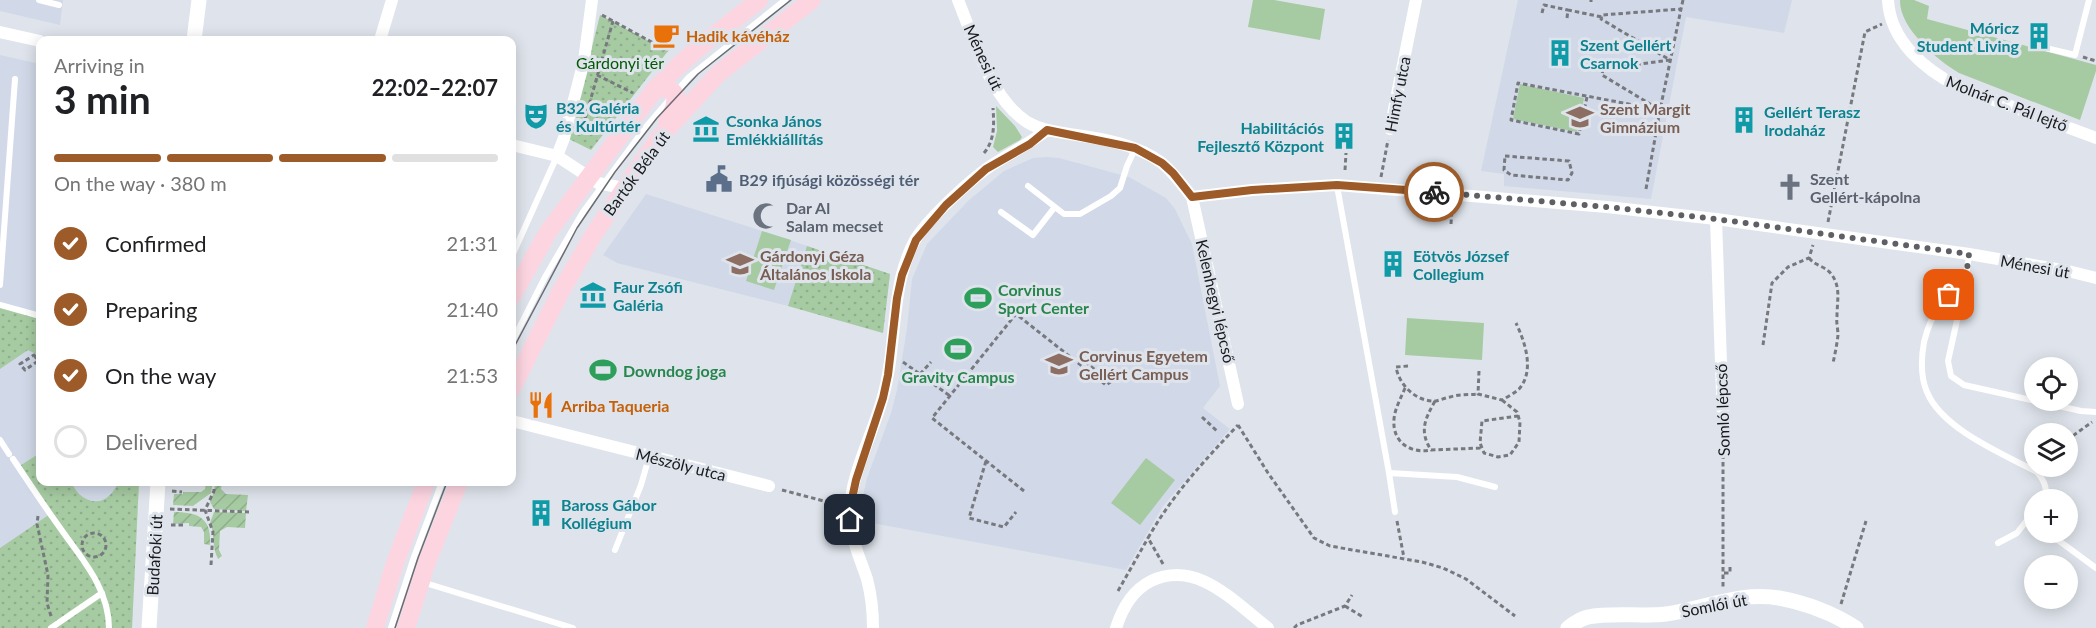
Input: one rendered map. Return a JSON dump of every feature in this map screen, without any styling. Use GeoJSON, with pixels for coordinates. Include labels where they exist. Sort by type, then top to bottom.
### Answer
{"type":"FeatureCollection","features":[{"type":"Feature","properties":{"kind":"main road","name":"Bartók Béla út"},"geometry":{"type":"LineString","coordinates":[[516,289],[548,232],[595,181],[655,89],[677,66],[759,0]]}},
{"type":"Feature","properties":{"kind":"main road","name":"Bartók Béla út"},"geometry":{"type":"LineString","coordinates":[[516,380],[561,291],[600,223],[658,139],[718,74],[812,0]]}},
{"type":"Feature","properties":{"kind":"main road"},"geometry":{"type":"LineString","coordinates":[[655,89],[664,88],[674,92],[676,101],[658,139]]}},
{"type":"Feature","properties":{"kind":"main road"},"geometry":{"type":"LineString","coordinates":[[375,628],[395,563],[424,486]]}},
{"type":"Feature","properties":{"kind":"main road"},"geometry":{"type":"LineString","coordinates":[[406,628],[444,515],[457,486]]}},
{"type":"Feature","properties":{"kind":"street"},"geometry":{"type":"LineString","coordinates":[[194,36],[199,0]]}},
{"type":"Feature","properties":{"kind":"street"},"geometry":{"type":"LineString","coordinates":[[381,36],[392,0]]}},
{"type":"Feature","properties":{"kind":"street","name":"Ménesi út"},"geometry":{"type":"LineString","coordinates":[[958,0],[996,89],[1027,122],[1047,130],[1135,148],[1162,163],[1192,197],[1252,190],[1337,185],[1607,207],[1716,219],[1969,254],[2096,278]]}},
{"type":"Feature","properties":{"kind":"street","name":"Himfy utca"},"geometry":{"type":"LineString","coordinates":[[1390,129],[1416,0]]}},
{"type":"Feature","properties":{"kind":"street","name":"Molnár C. Pál lejtő"},"geometry":{"type":"LineString","coordinates":[[1888,0],[1892,20],[1912,53],[1940,77],[1959,87],[2096,138]]}},
{"type":"Feature","properties":{"kind":"street"},"geometry":{"type":"LineString","coordinates":[[556,156],[567,128],[584,61],[591,4]]}},
{"type":"Feature","properties":{"kind":"street"},"geometry":{"type":"LineString","coordinates":[[0,32],[36,40]]}},
{"type":"Feature","properties":{"kind":"street"},"geometry":{"type":"LineString","coordinates":[[873,628],[869,588],[854,544],[850,508],[856,480],[883,398],[892,354],[900,286],[909,254],[916,240],[946,205],[986,169],[1030,144],[1047,130]]}},
{"type":"Feature","properties":{"kind":"street"},"geometry":{"type":"LineString","coordinates":[[516,146],[556,156],[595,181],[623,188]]}},
{"type":"Feature","properties":{"kind":"street","name":"Kelenhegyi lépcső"},"geometry":{"type":"LineString","coordinates":[[1192,197],[1238,404]]}},
{"type":"Feature","properties":{"kind":"street","name":"Somló lépcső"},"geometry":{"type":"LineString","coordinates":[[1716,219],[1723,421]]}},
{"type":"Feature","properties":{"kind":"street","name":"Mészöly utca"},"geometry":{"type":"LineString","coordinates":[[516,422],[769,486]]}},
{"type":"Feature","properties":{"kind":"street","name":"Budafoki út"},"geometry":{"type":"LineString","coordinates":[[149,628],[158,486]]}},
{"type":"Feature","properties":{"kind":"street"},"geometry":{"type":"LineString","coordinates":[[1116,628],[1124,607],[1133,595],[1146,583],[1165,574],[1195,576],[1216,587],[1268,628]]}},
{"type":"Feature","properties":{"kind":"street","name":"Somlói út"},"geometry":{"type":"LineString","coordinates":[[1568,628],[1576,621],[1589,617],[1666,614],[1723,601],[1754,597],[1779,598],[1836,616],[1856,628]]}},
{"type":"Feature","properties":{"kind":"lane"},"geometry":{"type":"LineString","coordinates":[[39,0],[59,5]]}},
{"type":"Feature","properties":{"kind":"lane","name":"Bartók Béla út"},"geometry":{"type":"LineString","coordinates":[[516,334],[595,181],[674,92],[708,61],[785,0]]}},
{"type":"Feature","properties":{"kind":"lane"},"geometry":{"type":"LineString","coordinates":[[2037,46],[2075,55],[2089,0]]}},
{"type":"Feature","properties":{"kind":"lane"},"geometry":{"type":"LineString","coordinates":[[0,285],[15,79]]}},
{"type":"Feature","properties":{"kind":"lane"},"geometry":{"type":"LineString","coordinates":[[1028,186],[1064,214],[1080,214],[1111,196],[1120,188],[1135,148]]}},
{"type":"Feature","properties":{"kind":"lane"},"geometry":{"type":"LineString","coordinates":[[516,247],[556,156]]}},
{"type":"Feature","properties":{"kind":"lane"},"geometry":{"type":"LineString","coordinates":[[0,174],[8,174]]}},
{"type":"Feature","properties":{"kind":"lane"},"geometry":{"type":"LineString","coordinates":[[1337,185],[1395,512]]}},
{"type":"Feature","properties":{"kind":"lane"},"geometry":{"type":"LineString","coordinates":[[1001,212],[1033,236],[1054,208]]}},
{"type":"Feature","properties":{"kind":"lane"},"geometry":{"type":"LineString","coordinates":[[1969,254],[1965,284],[1948,361],[1951,376],[1964,385],[2081,411],[2096,412]]}},
{"type":"Feature","properties":{"kind":"lane"},"geometry":{"type":"LineString","coordinates":[[1965,284],[1949,295],[1937,308],[1927,329],[1921,366],[1927,392],[1944,414],[1963,430],[2037,472],[2044,481],[2045,489]]}},
{"type":"Feature","properties":{"kind":"lane"},"geometry":{"type":"LineString","coordinates":[[0,305],[36,315]]}},
{"type":"Feature","properties":{"kind":"lane"},"geometry":{"type":"LineString","coordinates":[[0,440],[40,500],[91,569],[108,608],[109,628]]}},
{"type":"Feature","properties":{"kind":"lane"},"geometry":{"type":"LineString","coordinates":[[615,550],[641,485],[649,457]]}},
{"type":"Feature","properties":{"kind":"lane"},"geometry":{"type":"LineString","coordinates":[[1389,473],[1457,477],[1494,487]]}},
{"type":"Feature","properties":{"kind":"lane"},"geometry":{"type":"LineString","coordinates":[[391,628],[441,486]]}},
{"type":"Feature","properties":{"kind":"lane"},"geometry":{"type":"LineString","coordinates":[[1998,543],[2017,532],[2024,523]]}},
{"type":"Feature","properties":{"kind":"lane"},"geometry":{"type":"LineString","coordinates":[[2062,543],[2096,568]]}},
{"type":"Feature","properties":{"kind":"lane"},"geometry":{"type":"LineString","coordinates":[[421,581],[573,628]]}},
{"type":"Feature","properties":{"kind":"lane"},"geometry":{"type":"LineString","coordinates":[[53,627],[102,593]]}},
{"type":"Feature","properties":{"kind":"path"},"geometry":{"type":"LineString","coordinates":[[1646,189],[1683,0]]}},
{"type":"Feature","properties":{"kind":"path"},"geometry":{"type":"LineString","coordinates":[[591,4],[613,21],[668,51]]}},
{"type":"Feature","properties":{"kind":"path"},"geometry":{"type":"LineString","coordinates":[[1542,13],[1544,5],[1602,17],[1602,15],[1681,9]]}},
{"type":"Feature","properties":{"kind":"path"},"geometry":{"type":"LineString","coordinates":[[1567,18],[1569,10]]}},
{"type":"Feature","properties":{"kind":"path"},"geometry":{"type":"LineString","coordinates":[[1602,17],[1601,20],[1670,60]]}},
{"type":"Feature","properties":{"kind":"path"},"geometry":{"type":"LineString","coordinates":[[1763,345],[1772,283],[1788,267],[1809,258],[1820,235],[1866,32],[1892,20]]}},
{"type":"Feature","properties":{"kind":"path"},"geometry":{"type":"LineString","coordinates":[[580,135],[613,21]]}},
{"type":"Feature","properties":{"kind":"path"},"geometry":{"type":"LineString","coordinates":[[1660,110],[1602,75],[1603,69],[1670,60]]}},
{"type":"Feature","properties":{"kind":"path"},"geometry":{"type":"LineString","coordinates":[[597,75],[634,93]]}},
{"type":"Feature","properties":{"kind":"path"},"geometry":{"type":"LineString","coordinates":[[1587,96],[1579,134],[1511,120],[1518,83],[1587,96],[1660,110]]}},
{"type":"Feature","properties":{"kind":"path"},"geometry":{"type":"LineString","coordinates":[[581,108],[625,106]]}},
{"type":"Feature","properties":{"kind":"path"},"geometry":{"type":"LineString","coordinates":[[990,146],[994,126],[993,108]]}},
{"type":"Feature","properties":{"kind":"path","name":"Himfy utca"},"geometry":{"type":"LineString","coordinates":[[1379,188],[1390,129]]}},
{"type":"Feature","properties":{"kind":"path"},"geometry":{"type":"LineString","coordinates":[[1345,170],[1346,153]]}},
{"type":"Feature","properties":{"kind":"path"},"geometry":{"type":"LineString","coordinates":[[1505,156],[1569,161],[1572,173],[1568,180],[1510,175],[1504,170],[1505,156]]}},
{"type":"Feature","properties":{"kind":"path"},"geometry":{"type":"LineString","coordinates":[[1451,211],[1451,224]]}},
{"type":"Feature","properties":{"kind":"path"},"geometry":{"type":"LineString","coordinates":[[1809,258],[1825,268],[1837,286],[1838,334],[1833,363]]}},
{"type":"Feature","properties":{"kind":"path"},"geometry":{"type":"LineString","coordinates":[[1024,491],[932,418],[1016,314],[1106,385],[1118,377]]}},
{"type":"Feature","properties":{"kind":"path"},"geometry":{"type":"LineString","coordinates":[[1502,400],[1518,389],[1526,377],[1527,353],[1516,323]]}},
{"type":"Feature","properties":{"kind":"path"},"geometry":{"type":"LineString","coordinates":[[892,354],[950,396]]}},
{"type":"Feature","properties":{"kind":"path"},"geometry":{"type":"LineString","coordinates":[[36,358],[34,355],[20,364],[26,370],[36,362]]}},
{"type":"Feature","properties":{"kind":"path"},"geometry":{"type":"LineString","coordinates":[[920,374],[930,362]]}},
{"type":"Feature","properties":{"kind":"path"},"geometry":{"type":"LineString","coordinates":[[1408,366],[1396,367],[1400,380],[1405,388],[1421,399],[1435,401],[1452,396],[1478,394],[1502,400],[1517,412],[1520,422],[1519,442],[1510,455],[1498,457],[1484,453],[1480,443],[1482,421],[1518,416]]}},
{"type":"Feature","properties":{"kind":"path"},"geometry":{"type":"LineString","coordinates":[[1478,394],[1479,372]]}},
{"type":"Feature","properties":{"kind":"path"},"geometry":{"type":"LineString","coordinates":[[1405,388],[1394,419],[1395,429],[1403,446],[1420,452],[1464,447],[1482,448]]}},
{"type":"Feature","properties":{"kind":"path"},"geometry":{"type":"LineString","coordinates":[[1431,450],[1423,434],[1424,422],[1435,401]]}},
{"type":"Feature","properties":{"kind":"path"},"geometry":{"type":"LineString","coordinates":[[1202,417],[1217,431]]}},
{"type":"Feature","properties":{"kind":"path"},"geometry":{"type":"LineString","coordinates":[[2078,432],[2096,419]]}},
{"type":"Feature","properties":{"kind":"path","name":"Somló lépcső"},"geometry":{"type":"LineString","coordinates":[[1723,421],[1723,601]]}},
{"type":"Feature","properties":{"kind":"path"},"geometry":{"type":"LineString","coordinates":[[1124,607],[1114,601],[1165,508],[1238,424],[1268,473],[1314,538],[1330,546],[1404,558],[1443,568],[1466,579],[1515,616]]}},
{"type":"Feature","properties":{"kind":"path"},"geometry":{"type":"LineString","coordinates":[[986,460],[969,518],[1004,527],[1016,512]]}},
{"type":"Feature","properties":{"kind":"path"},"geometry":{"type":"LineString","coordinates":[[211,566],[213,532],[205,510],[214,486]]}},
{"type":"Feature","properties":{"kind":"path"},"geometry":{"type":"LineString","coordinates":[[769,486],[850,508]]}},
{"type":"Feature","properties":{"kind":"path"},"geometry":{"type":"LineString","coordinates":[[172,491],[182,492]]}},
{"type":"Feature","properties":{"kind":"path"},"geometry":{"type":"LineString","coordinates":[[40,500],[37,524],[48,575],[47,603],[53,627]]}},
{"type":"Feature","properties":{"kind":"path"},"geometry":{"type":"LineString","coordinates":[[156,508],[249,512]]}},
{"type":"Feature","properties":{"kind":"path"},"geometry":{"type":"LineString","coordinates":[[1395,512],[1404,558]]}},
{"type":"Feature","properties":{"kind":"path"},"geometry":{"type":"LineString","coordinates":[[1836,616],[1866,521]]}},
{"type":"Feature","properties":{"kind":"path"},"geometry":{"type":"LineString","coordinates":[[171,525],[186,525]]}},
{"type":"Feature","properties":{"kind":"path"},"geometry":{"type":"LineString","coordinates":[[96,533],[105,539],[107,547],[103,554],[92,557],[85,552],[83,541],[88,534],[96,533]]}},
{"type":"Feature","properties":{"kind":"path"},"geometry":{"type":"LineString","coordinates":[[1148,538],[1163,565],[1165,574]]}},
{"type":"Feature","properties":{"kind":"path"},"geometry":{"type":"LineString","coordinates":[[1724,573],[1730,573],[1730,566]]}},
{"type":"Feature","properties":{"kind":"path"},"geometry":{"type":"LineString","coordinates":[[1294,628],[1345,606],[1352,595]]}},
{"type":"Feature","properties":{"kind":"path"},"geometry":{"type":"LineString","coordinates":[[1345,606],[1363,617]]}},
{"type":"Feature","properties":{"kind":"shaded area"},"geometry":{"type":"Polygon","coordinates":[[[0,0],[63,0],[60,25],[0,11],[0,0]]]}},
{"type":"Feature","properties":{"kind":"shaded area","name":"Szent Margit Gimnázium"},"geometry":{"type":"Polygon","coordinates":[[[1518,0],[1792,0],[1784,33],[1686,17],[1651,199],[1504,186],[1504,174],[1481,171],[1518,0]]]}},
{"type":"Feature","properties":{"kind":"shaded area"},"geometry":{"type":"Polygon","coordinates":[[[0,55],[36,63],[36,486],[139,486],[132,628],[0,628],[0,55]]]}},
{"type":"Feature","properties":{"kind":"shaded area","name":"Corvinus Egyetem Gellért Campus"},"geometry":{"type":"Polygon","coordinates":[[[1033,158],[1059,158],[1129,177],[1166,198],[1175,209],[1192,244],[1220,386],[1203,408],[1230,429],[1163,506],[1126,570],[861,521],[867,478],[897,390],[912,279],[927,244],[969,200],[1004,171],[1033,158]]]}},
{"type":"Feature","properties":{"kind":"shaded area","name":"Gárdonyi Géza Általános Iskola"},"geometry":{"type":"Polygon","coordinates":[[[646,194],[890,274],[883,333],[788,306],[617,263],[603,255],[646,194]]]}},
{"type":"Feature","properties":{"kind":"green space"},"geometry":{"type":"Polygon","coordinates":[[[1253,0],[1274,0],[1325,9],[1320,40],[1248,27],[1253,0]]]}},
{"type":"Feature","properties":{"kind":"green space"},"geometry":{"type":"Polygon","coordinates":[[[1900,0],[1914,0],[1929,6],[1927,19],[2096,65],[2080,120],[1959,73],[1950,67],[1930,52],[1912,32],[1901,11],[1900,0]]]}},
{"type":"Feature","properties":{"kind":"green space","name":"Gárdonyi tér"},"geometry":{"type":"Polygon","coordinates":[[[600,15],[668,51],[591,150],[569,139],[600,15]]]}},
{"type":"Feature","properties":{"kind":"green space"},"geometry":{"type":"Polygon","coordinates":[[[1520,84],[1584,98],[1577,132],[1513,119],[1520,84]]]}},
{"type":"Feature","properties":{"kind":"green space"},"geometry":{"type":"Polygon","coordinates":[[[996,106],[1022,137],[998,152],[993,147],[997,131],[996,106]]]}},
{"type":"Feature","properties":{"kind":"green space"},"geometry":{"type":"Polygon","coordinates":[[[762,231],[791,240],[774,290],[746,281],[762,231]]]}},
{"type":"Feature","properties":{"kind":"green space"},"geometry":{"type":"Polygon","coordinates":[[[807,246],[890,274],[883,333],[788,306],[807,246]]]}},
{"type":"Feature","properties":{"kind":"green space"},"geometry":{"type":"Polygon","coordinates":[[[0,305],[36,315],[36,356],[28,350],[0,369],[0,305]]]}},
{"type":"Feature","properties":{"kind":"green space"},"geometry":{"type":"Polygon","coordinates":[[[1407,318],[1484,323],[1482,360],[1405,355],[1407,318]]]}},
{"type":"Feature","properties":{"kind":"green space"},"geometry":{"type":"Polygon","coordinates":[[[36,456],[36,486],[73,486],[79,494],[91,501],[108,497],[116,486],[139,486],[132,628],[0,628],[0,548],[50,514],[18,467],[36,456]]]}},
{"type":"Feature","properties":{"kind":"green space"},"geometry":{"type":"Polygon","coordinates":[[[1146,458],[1175,480],[1140,525],[1111,503],[1146,458]]]}},
{"type":"Feature","properties":{"kind":"green space"},"geometry":{"type":"Polygon","coordinates":[[[205,486],[212,486],[211,493],[193,506],[173,505],[174,494],[201,492],[205,486]]]}},
{"type":"Feature","properties":{"kind":"green space"},"geometry":{"type":"Polygon","coordinates":[[[215,486],[221,486],[221,489],[226,494],[248,495],[246,511],[214,509],[210,502],[215,486]]]}},
{"type":"Feature","properties":{"kind":"green space"},"geometry":{"type":"Polygon","coordinates":[[[174,512],[190,513],[202,518],[209,528],[210,545],[204,544],[204,532],[201,527],[189,526],[189,523],[173,524],[174,512]]]}},
{"type":"Feature","properties":{"kind":"green space"},"geometry":{"type":"Polygon","coordinates":[[[214,512],[246,513],[245,528],[227,527],[220,531],[219,550],[222,556],[218,559],[210,523],[214,512]]]}},
{"type":"Feature","properties":{"kind":"tram line"},"geometry":{"type":"LineString","coordinates":[[516,343],[577,228],[615,172],[657,118],[698,74],[791,0]]}},
{"type":"Feature","properties":{"kind":"tram line"},"geometry":{"type":"LineString","coordinates":[[395,628],[445,486]]}},
{"type":"Feature","properties":{"kind":"way so far"},"geometry":{"type":"LineString","coordinates":[[1434,192],[1716,219],[1969,254],[1965,284],[1949,295]]}},
{"type":"Feature","properties":{"kind":"place","name":"Hadik kávéház"},"geometry":{"type":"Point","coordinates":[666,35]}},
{"type":"Feature","properties":{"kind":"place","name":"Móricz Student Living"},"geometry":{"type":"Point","coordinates":[2039,36]}},
{"type":"Feature","properties":{"kind":"place","name":"Szent Gellért Csarnok"},"geometry":{"type":"Point","coordinates":[1560,53]}},
{"type":"Feature","properties":{"kind":"place","name":"B32 Galéria és Kultúrtér"},"geometry":{"type":"Point","coordinates":[536,116]}},
{"type":"Feature","properties":{"kind":"place","name":"Szent Margit Gimnázium"},"geometry":{"type":"Point","coordinates":[1580,117]}},
{"type":"Feature","properties":{"kind":"place","name":"Gellért Terasz Irodaház"},"geometry":{"type":"Point","coordinates":[1744,120]}},
{"type":"Feature","properties":{"kind":"place","name":"Csonka János Emlékkiállítás"},"geometry":{"type":"Point","coordinates":[706,129]}},
{"type":"Feature","properties":{"kind":"place","name":"Habilitációs Fejlesztő Központ"},"geometry":{"type":"Point","coordinates":[1344,136]}},
{"type":"Feature","properties":{"kind":"place","name":"B29 ifjúsági közösségi tér"},"geometry":{"type":"Point","coordinates":[719,179]}},
{"type":"Feature","properties":{"kind":"place","name":"Szent Gellért-kápolna"},"geometry":{"type":"Point","coordinates":[1790,187]}},
{"type":"Feature","properties":{"kind":"place","name":"Dar Al Salam mecset"},"geometry":{"type":"Point","coordinates":[766,216]}},
{"type":"Feature","properties":{"kind":"place","name":"Gárdonyi Géza Általános Iskola"},"geometry":{"type":"Point","coordinates":[740,264]}},
{"type":"Feature","properties":{"kind":"place","name":"Eötvös József Collegium"},"geometry":{"type":"Point","coordinates":[1393,264]}},
{"type":"Feature","properties":{"kind":"place","name":"Faur Zsófi Galéria"},"geometry":{"type":"Point","coordinates":[593,295]}},
{"type":"Feature","properties":{"kind":"place","name":"Corvinus Sport Center"},"geometry":{"type":"Point","coordinates":[978,298]}},
{"type":"Feature","properties":{"kind":"place","name":"Gravity Campus"},"geometry":{"type":"Point","coordinates":[958,349]}},
{"type":"Feature","properties":{"kind":"place","name":"Corvinus Egyetem Gellért Campus"},"geometry":{"type":"Point","coordinates":[1059,364]}},
{"type":"Feature","properties":{"kind":"place","name":"Downdog joga"},"geometry":{"type":"Point","coordinates":[603,370]}},
{"type":"Feature","properties":{"kind":"place","name":"Arriba Taqueria"},"geometry":{"type":"Point","coordinates":[541,405]}},
{"type":"Feature","properties":{"kind":"place","name":"Baross Gábor Kollégium"},"geometry":{"type":"Point","coordinates":[541,513]}},
{"type":"Feature","properties":{"kind":"route"},"geometry":{"type":"LineString","coordinates":[[850,520],[856,480],[883,398],[888,375],[902,275],[916,240],[946,205],[986,169],[1030,144],[1047,130],[1135,148],[1162,163],[1192,197],[1252,190],[1337,185],[1434,192]]}}]}
